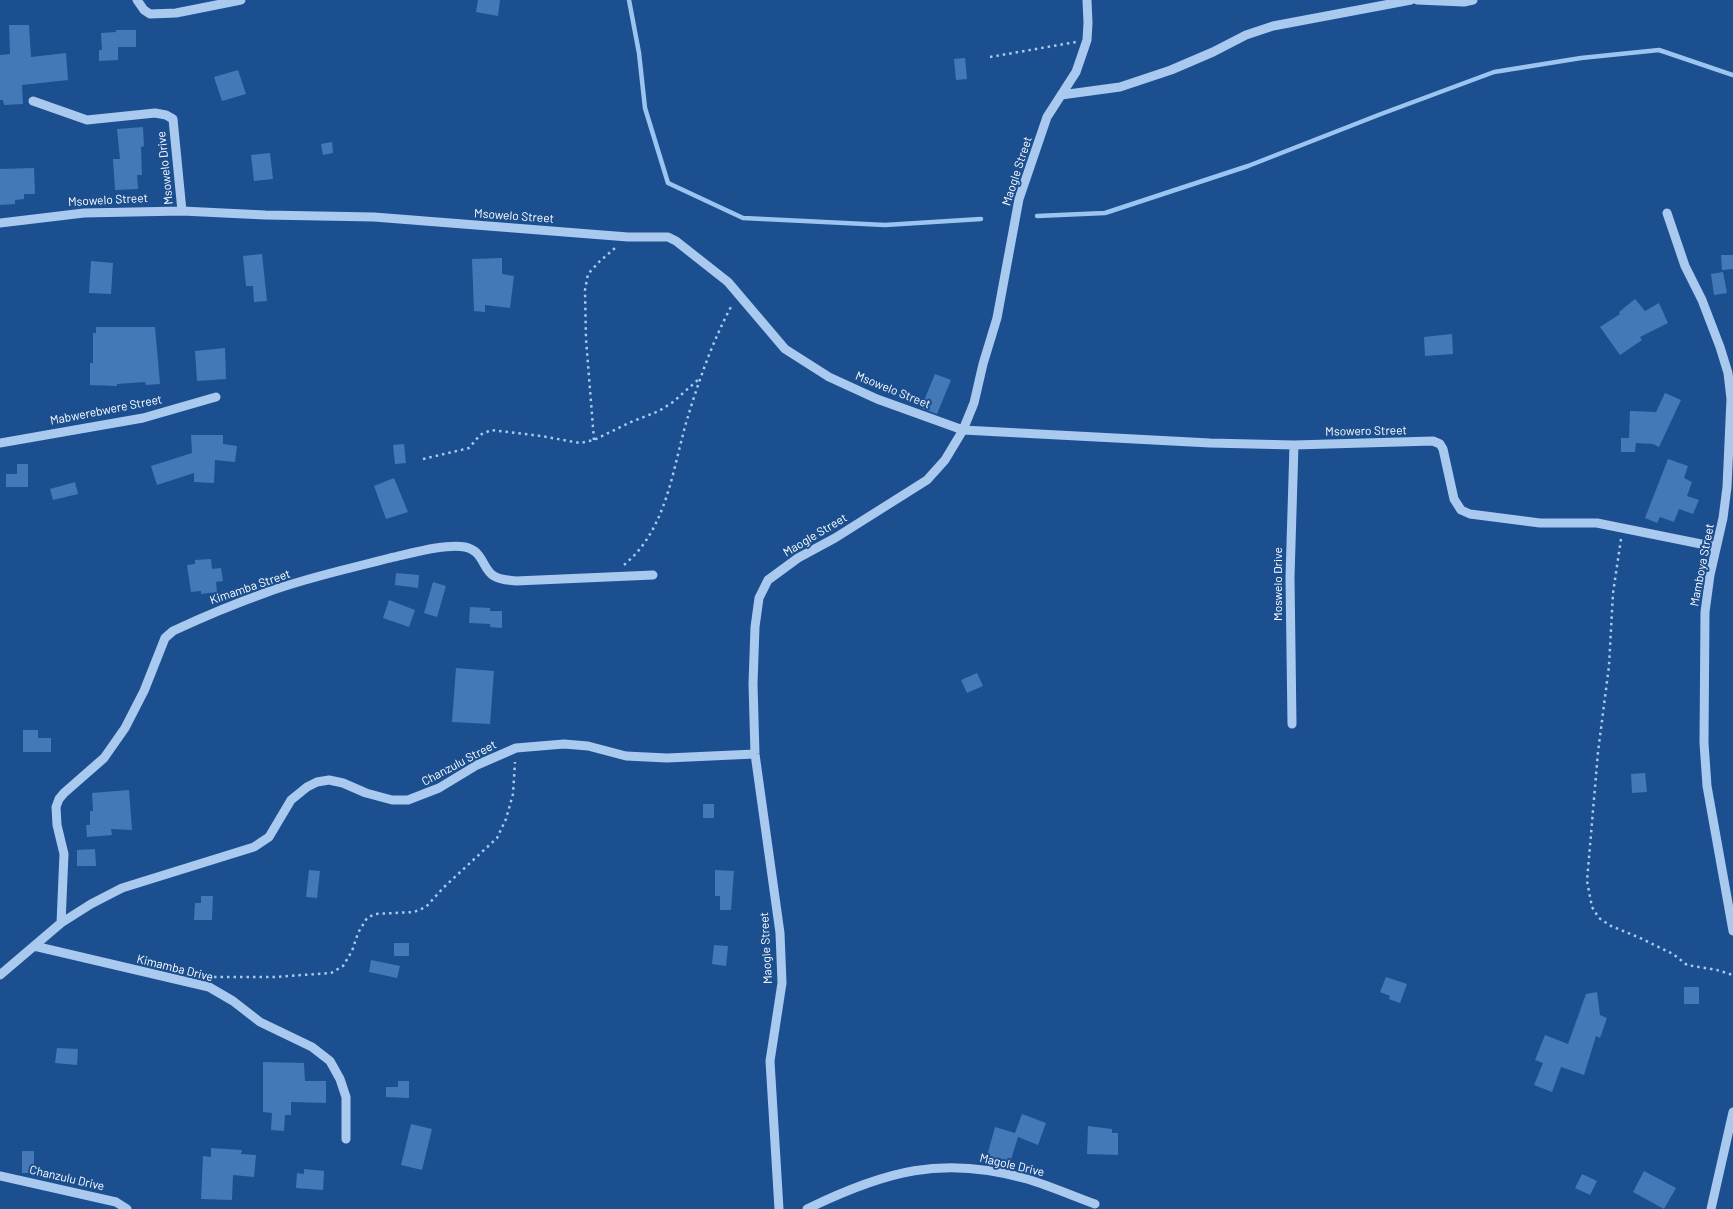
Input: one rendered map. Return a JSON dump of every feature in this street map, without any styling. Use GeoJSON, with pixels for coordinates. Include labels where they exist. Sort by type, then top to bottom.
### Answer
{"type":"FeatureCollection","features":[{"type":"Feature","properties":{"kind":"street"},"geometry":{"type":"LineString","coordinates":[[137,0],[144,10],[150,14],[176,13],[241,0]]}},
{"type":"Feature","properties":{"kind":"street","name":"Maogle Street"},"geometry":{"type":"LineString","coordinates":[[779,1209],[770,1061],[782,983],[780,933],[755,754],[754,627],[759,598],[768,580],[798,558],[835,538],[927,480],[944,460],[963,430],[974,403],[997,318],[1019,199],[1047,117],[1076,72],[1087,40],[1087,0]]}},
{"type":"Feature","properties":{"kind":"street"},"geometry":{"type":"LineString","coordinates":[[1061,96],[1120,87],[1171,70],[1246,35],[1273,26],[1411,0]]}},
{"type":"Feature","properties":{"kind":"street"},"geometry":{"type":"LineString","coordinates":[[1417,0],[1464,2],[1473,0]]}},
{"type":"Feature","properties":{"kind":"street","name":"Msowelo Drive"},"geometry":{"type":"LineString","coordinates":[[33,101],[87,120],[155,113],[166,115],[172,119],[182,211]]}},
{"type":"Feature","properties":{"kind":"street","name":"Msowelo Street"},"geometry":{"type":"LineString","coordinates":[[0,223],[84,212],[182,211],[374,217],[628,237],[668,237],[676,241],[728,282],[785,349],[829,377],[878,399],[963,430]]}},
{"type":"Feature","properties":{"kind":"street","name":"Mamboya Street"},"geometry":{"type":"LineString","coordinates":[[1667,212],[1685,266],[1702,300],[1728,373],[1731,400],[1727,487],[1705,612],[1704,743],[1706,786],[1733,931]]}},
{"type":"Feature","properties":{"kind":"street","name":"Mabwerebwere Street"},"geometry":{"type":"LineString","coordinates":[[0,442],[143,418],[216,397]]}},
{"type":"Feature","properties":{"kind":"street","name":"Msowero Street"},"geometry":{"type":"LineString","coordinates":[[963,430],[1119,439],[1294,444],[1433,442],[1440,444],[1443,449],[1454,499],[1461,510],[1470,514],[1540,523],[1597,523],[1716,547]]}},
{"type":"Feature","properties":{"kind":"street","name":"Moswelo Drive"},"geometry":{"type":"LineString","coordinates":[[1292,724],[1290,577],[1294,444]]}},
{"type":"Feature","properties":{"kind":"street","name":"Kimamba Street"},"geometry":{"type":"LineString","coordinates":[[61,923],[64,854],[56,807],[59,799],[104,758],[125,728],[144,691],[165,638],[173,630],[266,592],[415,552],[448,547],[464,547],[474,551],[482,559],[492,575],[516,581],[653,575]]}},
{"type":"Feature","properties":{"kind":"street","name":"Chanzulu Street"},"geometry":{"type":"LineString","coordinates":[[0,975],[61,923],[91,904],[122,888],[254,846],[269,837],[291,800],[307,787],[317,782],[330,780],[383,797],[408,800],[439,788],[477,766],[516,748],[564,744],[588,746],[626,756],[667,758],[755,754]]}},
{"type":"Feature","properties":{"kind":"street","name":"Kimamba Drive"},"geometry":{"type":"LineString","coordinates":[[34,946],[209,987],[233,1000],[260,1022],[312,1047],[330,1061],[340,1078],[346,1097],[346,1139]]}},
{"type":"Feature","properties":{"kind":"street"},"geometry":{"type":"LineString","coordinates":[[1711,1209],[1733,1112]]}},
{"type":"Feature","properties":{"kind":"street","name":"Magole Drive"},"geometry":{"type":"LineString","coordinates":[[807,1209],[868,1182],[900,1172],[934,1168],[975,1168],[1028,1179],[1095,1204]]}},
{"type":"Feature","properties":{"kind":"street","name":"Chanzulu Drive"},"geometry":{"type":"LineString","coordinates":[[0,1176],[116,1202],[127,1209]]}},
{"type":"Feature","properties":{"kind":"path"},"geometry":{"type":"LineString","coordinates":[[990,57],[1087,40]]}},
{"type":"Feature","properties":{"kind":"path"},"geometry":{"type":"LineString","coordinates":[[594,440],[586,339],[585,290],[588,274],[628,237]]}},
{"type":"Feature","properties":{"kind":"path"},"geometry":{"type":"LineString","coordinates":[[609,577],[630,559],[653,528],[663,510],[686,423],[702,377],[720,327],[738,295]]}},
{"type":"Feature","properties":{"kind":"path"},"geometry":{"type":"LineString","coordinates":[[423,459],[469,448],[480,435],[491,430],[580,443],[594,440],[659,411],[673,402],[702,377]]}},
{"type":"Feature","properties":{"kind":"path"},"geometry":{"type":"LineString","coordinates":[[1623,528],[1613,593],[1609,666],[1598,752],[1587,881],[1592,907],[1599,918],[1611,926],[1674,954],[1687,965],[1717,970],[1733,976]]}},
{"type":"Feature","properties":{"kind":"path"},"geometry":{"type":"LineString","coordinates":[[208,977],[274,977],[331,973],[343,966],[367,918],[375,914],[414,912],[426,907],[443,888],[497,838],[506,819],[513,794],[516,748]]}},
{"type":"Feature","properties":{"kind":"building"},"geometry":{"type":"Polygon","coordinates":[[[478,0],[500,0],[498,16],[476,12],[478,0]]]}},
{"type":"Feature","properties":{"kind":"building"},"geometry":{"type":"Polygon","coordinates":[[[9,25],[29,25],[31,57],[66,53],[68,80],[22,85],[23,104],[4,105],[3,100],[0,100],[0,55],[10,54],[9,25]]]}},
{"type":"Feature","properties":{"kind":"building"},"geometry":{"type":"Polygon","coordinates":[[[116,30],[136,30],[136,47],[118,47],[118,60],[99,61],[99,50],[102,50],[101,33],[116,32],[116,30]]]}},
{"type":"Feature","properties":{"kind":"building"},"geometry":{"type":"Polygon","coordinates":[[[965,58],[967,79],[956,80],[954,59],[965,58]]]}},
{"type":"Feature","properties":{"kind":"building"},"geometry":{"type":"Polygon","coordinates":[[[238,70],[246,94],[222,101],[214,77],[238,70]]]}},
{"type":"Feature","properties":{"kind":"building"},"geometry":{"type":"Polygon","coordinates":[[[143,127],[144,146],[141,147],[142,175],[137,175],[138,189],[115,190],[113,159],[120,159],[117,129],[143,127]]]}},
{"type":"Feature","properties":{"kind":"building"},"geometry":{"type":"Polygon","coordinates":[[[332,142],[333,153],[323,155],[321,144],[332,142]]]}},
{"type":"Feature","properties":{"kind":"building"},"geometry":{"type":"Polygon","coordinates":[[[270,153],[273,179],[254,181],[251,155],[270,153]]]}},
{"type":"Feature","properties":{"kind":"building"},"geometry":{"type":"Polygon","coordinates":[[[34,168],[35,194],[24,194],[24,199],[15,200],[15,204],[0,205],[0,169],[34,168]]]}},
{"type":"Feature","properties":{"kind":"building"},"geometry":{"type":"Polygon","coordinates":[[[262,254],[267,301],[254,302],[253,286],[246,286],[243,256],[262,254]]]}},
{"type":"Feature","properties":{"kind":"building"},"geometry":{"type":"Polygon","coordinates":[[[1721,255],[1733,255],[1733,269],[1722,270],[1721,255]]]}},
{"type":"Feature","properties":{"kind":"building"},"geometry":{"type":"Polygon","coordinates":[[[502,258],[502,274],[514,276],[510,308],[485,305],[485,312],[474,311],[472,259],[502,258]]]}},
{"type":"Feature","properties":{"kind":"building"},"geometry":{"type":"Polygon","coordinates":[[[91,261],[113,263],[111,294],[89,293],[91,261]]]}},
{"type":"Feature","properties":{"kind":"building"},"geometry":{"type":"Polygon","coordinates":[[[1723,272],[1727,293],[1714,295],[1711,274],[1723,272]]]}},
{"type":"Feature","properties":{"kind":"building"},"geometry":{"type":"Polygon","coordinates":[[[1635,299],[1645,311],[1659,303],[1668,323],[1640,337],[1642,340],[1620,355],[1600,327],[1620,314],[1619,312],[1635,299]]]}},
{"type":"Feature","properties":{"kind":"building"},"geometry":{"type":"Polygon","coordinates":[[[96,327],[155,327],[160,384],[146,385],[145,382],[117,384],[117,386],[90,385],[90,363],[93,363],[93,333],[96,333],[96,327]]]}},
{"type":"Feature","properties":{"kind":"building"},"geometry":{"type":"Polygon","coordinates":[[[1452,334],[1453,354],[1425,356],[1424,337],[1452,334]]]}},
{"type":"Feature","properties":{"kind":"building"},"geometry":{"type":"Polygon","coordinates":[[[225,348],[226,379],[197,381],[195,351],[225,348]]]}},
{"type":"Feature","properties":{"kind":"building"},"geometry":{"type":"Polygon","coordinates":[[[935,374],[951,380],[937,414],[921,408],[935,374]]]}},
{"type":"Feature","properties":{"kind":"building"},"geometry":{"type":"Polygon","coordinates":[[[1665,393],[1681,400],[1659,447],[1653,444],[1636,443],[1635,452],[1621,452],[1621,438],[1629,438],[1630,411],[1656,412],[1665,393]]]}},
{"type":"Feature","properties":{"kind":"building"},"geometry":{"type":"Polygon","coordinates":[[[191,435],[223,435],[223,444],[237,446],[235,462],[215,460],[214,483],[194,482],[194,473],[157,485],[151,466],[192,453],[191,435]]]}},
{"type":"Feature","properties":{"kind":"building"},"geometry":{"type":"Polygon","coordinates":[[[404,444],[406,463],[395,464],[393,445],[404,444]]]}},
{"type":"Feature","properties":{"kind":"building"},"geometry":{"type":"Polygon","coordinates":[[[1668,459],[1688,466],[1684,478],[1692,482],[1687,496],[1699,500],[1693,514],[1679,509],[1674,522],[1660,517],[1657,523],[1645,518],[1668,459]]]}},
{"type":"Feature","properties":{"kind":"building"},"geometry":{"type":"Polygon","coordinates":[[[17,464],[28,464],[28,487],[6,487],[6,474],[17,474],[17,464]]]}},
{"type":"Feature","properties":{"kind":"building"},"geometry":{"type":"Polygon","coordinates":[[[394,478],[408,512],[386,519],[374,486],[394,478]]]}},
{"type":"Feature","properties":{"kind":"building"},"geometry":{"type":"Polygon","coordinates":[[[75,482],[78,494],[53,500],[50,489],[75,482]]]}},
{"type":"Feature","properties":{"kind":"building"},"geometry":{"type":"Polygon","coordinates":[[[211,559],[212,569],[221,568],[223,581],[216,582],[217,592],[201,594],[201,591],[191,592],[187,565],[195,564],[195,560],[211,559]]]}},
{"type":"Feature","properties":{"kind":"building"},"geometry":{"type":"Polygon","coordinates":[[[396,573],[419,575],[418,588],[395,585],[396,573]]]}},
{"type":"Feature","properties":{"kind":"building"},"geometry":{"type":"Polygon","coordinates":[[[433,582],[446,586],[437,617],[424,613],[433,582]]]}},
{"type":"Feature","properties":{"kind":"building"},"geometry":{"type":"Polygon","coordinates":[[[389,600],[415,610],[409,627],[383,618],[389,600]]]}},
{"type":"Feature","properties":{"kind":"building"},"geometry":{"type":"Polygon","coordinates":[[[470,607],[502,611],[502,628],[490,627],[490,624],[469,623],[470,607]]]}},
{"type":"Feature","properties":{"kind":"building"},"geometry":{"type":"Polygon","coordinates":[[[456,668],[494,671],[490,724],[452,722],[456,668]]]}},
{"type":"Feature","properties":{"kind":"building"},"geometry":{"type":"Polygon","coordinates":[[[977,673],[983,686],[967,693],[961,680],[977,673]]]}},
{"type":"Feature","properties":{"kind":"building"},"geometry":{"type":"Polygon","coordinates":[[[23,730],[38,730],[38,738],[51,738],[51,752],[23,752],[23,730]]]}},
{"type":"Feature","properties":{"kind":"building"},"geometry":{"type":"Polygon","coordinates":[[[1645,773],[1647,792],[1632,793],[1631,774],[1645,773]]]}},
{"type":"Feature","properties":{"kind":"building"},"geometry":{"type":"Polygon","coordinates":[[[129,790],[132,830],[111,829],[112,835],[87,837],[86,825],[90,825],[90,811],[93,811],[92,793],[129,790]]]}},
{"type":"Feature","properties":{"kind":"building"},"geometry":{"type":"Polygon","coordinates":[[[703,804],[714,804],[714,818],[703,818],[703,804]]]}},
{"type":"Feature","properties":{"kind":"building"},"geometry":{"type":"Polygon","coordinates":[[[95,849],[96,866],[77,866],[77,850],[95,849]]]}},
{"type":"Feature","properties":{"kind":"building"},"geometry":{"type":"Polygon","coordinates":[[[309,870],[320,871],[317,898],[306,897],[309,870]]]}},
{"type":"Feature","properties":{"kind":"building"},"geometry":{"type":"Polygon","coordinates":[[[715,870],[734,871],[731,910],[720,910],[720,896],[715,896],[715,870]]]}},
{"type":"Feature","properties":{"kind":"building"},"geometry":{"type":"Polygon","coordinates":[[[201,896],[213,896],[212,920],[194,920],[195,903],[201,903],[201,896]]]}},
{"type":"Feature","properties":{"kind":"building"},"geometry":{"type":"Polygon","coordinates":[[[394,943],[409,943],[409,956],[394,956],[394,943]]]}},
{"type":"Feature","properties":{"kind":"building"},"geometry":{"type":"Polygon","coordinates":[[[714,945],[728,946],[726,966],[712,964],[714,945]]]}},
{"type":"Feature","properties":{"kind":"building"},"geometry":{"type":"Polygon","coordinates":[[[371,960],[400,966],[397,978],[369,972],[371,960]]]}},
{"type":"Feature","properties":{"kind":"building"},"geometry":{"type":"Polygon","coordinates":[[[1386,977],[1407,984],[1400,1003],[1389,999],[1390,996],[1380,992],[1386,977]]]}},
{"type":"Feature","properties":{"kind":"building"},"geometry":{"type":"Polygon","coordinates":[[[1684,987],[1699,987],[1699,1004],[1684,1004],[1684,987]]]}},
{"type":"Feature","properties":{"kind":"building"},"geometry":{"type":"Polygon","coordinates":[[[1597,992],[1600,1015],[1607,1018],[1600,1038],[1596,1036],[1584,1075],[1561,1067],[1552,1092],[1534,1085],[1543,1063],[1535,1060],[1545,1035],[1568,1044],[1586,994],[1597,992]]]}},
{"type":"Feature","properties":{"kind":"building"},"geometry":{"type":"Polygon","coordinates":[[[57,1048],[78,1049],[77,1065],[55,1063],[57,1048]]]}},
{"type":"Feature","properties":{"kind":"building"},"geometry":{"type":"Polygon","coordinates":[[[263,1062],[304,1063],[305,1081],[326,1081],[326,1103],[291,1102],[291,1115],[285,1115],[284,1131],[271,1130],[272,1113],[263,1112],[263,1062]]]}},
{"type":"Feature","properties":{"kind":"building"},"geometry":{"type":"Polygon","coordinates":[[[398,1081],[409,1081],[409,1098],[386,1097],[386,1087],[398,1087],[398,1081]]]}},
{"type":"Feature","properties":{"kind":"building"},"geometry":{"type":"Polygon","coordinates":[[[1022,1114],[1046,1123],[1038,1145],[1018,1137],[1010,1163],[987,1156],[995,1127],[1015,1133],[1022,1114]]]}},
{"type":"Feature","properties":{"kind":"building"},"geometry":{"type":"Polygon","coordinates":[[[411,1124],[432,1129],[422,1170],[401,1165],[411,1124]]]}},
{"type":"Feature","properties":{"kind":"building"},"geometry":{"type":"Polygon","coordinates":[[[1088,1126],[1112,1129],[1112,1133],[1118,1133],[1118,1155],[1087,1154],[1088,1126]]]}},
{"type":"Feature","properties":{"kind":"building"},"geometry":{"type":"Polygon","coordinates":[[[211,1148],[242,1150],[241,1154],[256,1155],[254,1177],[233,1175],[232,1200],[201,1199],[203,1156],[211,1157],[211,1148]]]}},
{"type":"Feature","properties":{"kind":"building"},"geometry":{"type":"Polygon","coordinates":[[[22,1151],[34,1151],[34,1173],[22,1173],[22,1151]]]}},
{"type":"Feature","properties":{"kind":"building"},"geometry":{"type":"Polygon","coordinates":[[[304,1169],[324,1171],[323,1190],[296,1188],[297,1173],[304,1174],[304,1169]]]}},
{"type":"Feature","properties":{"kind":"building"},"geometry":{"type":"Polygon","coordinates":[[[1644,1171],[1676,1188],[1664,1209],[1633,1192],[1644,1171]]]}},
{"type":"Feature","properties":{"kind":"building"},"geometry":{"type":"Polygon","coordinates":[[[1582,1174],[1597,1181],[1590,1195],[1575,1188],[1582,1174]]]}},
{"type":"Feature","properties":{"kind":"waterway"},"geometry":{"type":"LineString","coordinates":[[629,0],[639,53],[645,108],[668,183],[743,218],[885,225],[981,219]]}},
{"type":"Feature","properties":{"kind":"waterway"},"geometry":{"type":"LineString","coordinates":[[1037,216],[1105,213],[1248,166],[1494,72],[1581,58],[1659,50],[1733,75]]}}]}
